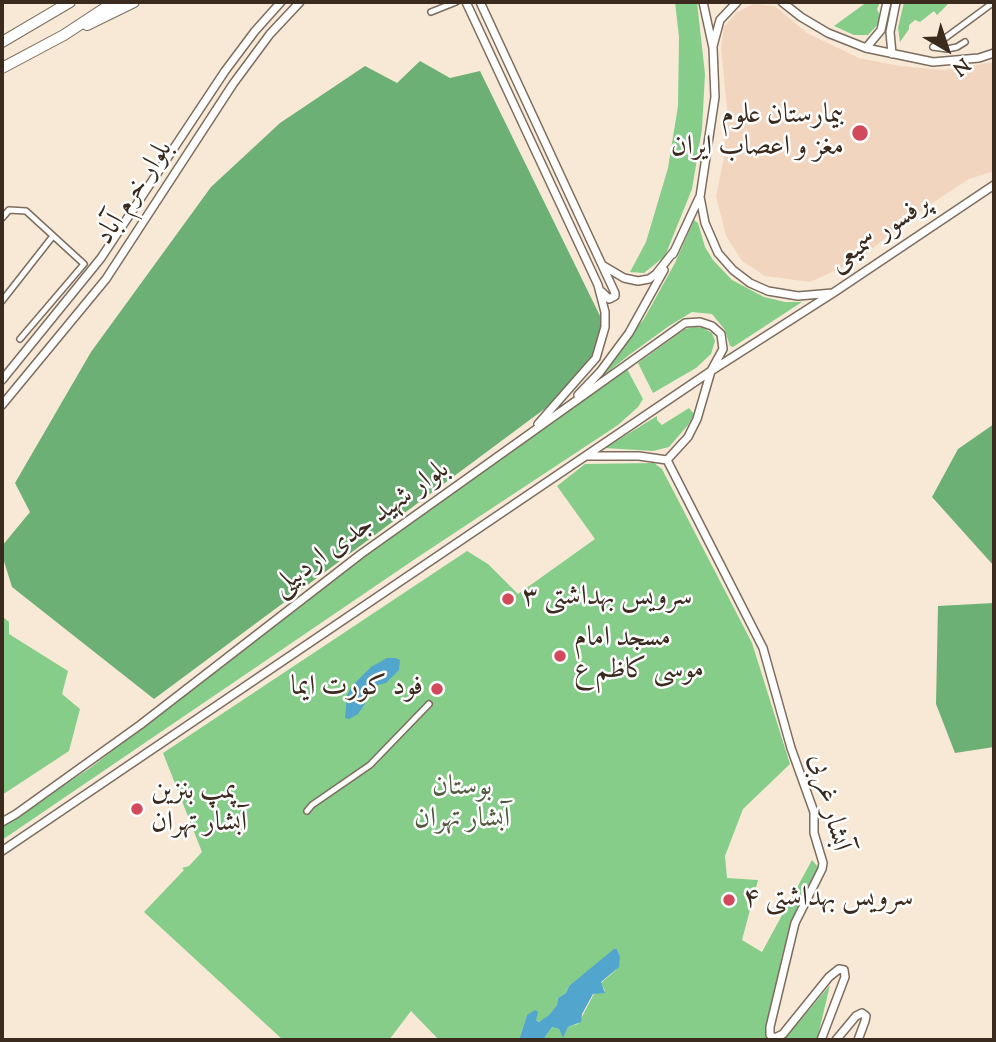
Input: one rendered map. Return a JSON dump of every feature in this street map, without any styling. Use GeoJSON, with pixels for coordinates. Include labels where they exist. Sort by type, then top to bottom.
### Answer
{"type":"FeatureCollection","features":[{"type":"Feature","properties":{"kind":"highway"},"geometry":{"type":"LineString","coordinates":[[2,41],[70,2]]}},
{"type":"Feature","properties":{"kind":"highway"},"geometry":{"type":"LineString","coordinates":[[64,35],[114,2]]}},
{"type":"Feature","properties":{"kind":"highway"},"geometry":{"type":"LineString","coordinates":[[2,68],[134,2]]}},
{"type":"Feature","properties":{"kind":"street","name":"بلوار خرم آباد"},"geometry":{"type":"LineString","coordinates":[[2,380],[91,270],[225,71],[281,2]]}},
{"type":"Feature","properties":{"kind":"street","name":"بلوار خرم آباد"},"geometry":{"type":"LineString","coordinates":[[2,405],[106,279],[233,84],[270,34],[300,2]]}},
{"type":"Feature","properties":{"kind":"street"},"geometry":{"type":"LineString","coordinates":[[431,12],[456,2]]}},
{"type":"Feature","properties":{"kind":"street"},"geometry":{"type":"LineString","coordinates":[[466,2],[598,285],[610,299],[615,296],[602,265],[480,2]]}},
{"type":"Feature","properties":{"kind":"street","name":"پرفسور سمیعی"},"geometry":{"type":"LineString","coordinates":[[703,2],[713,48],[715,97],[700,197],[705,223],[718,253],[733,270],[750,283],[768,291],[798,296],[832,293],[994,185]]}},
{"type":"Feature","properties":{"kind":"street"},"geometry":{"type":"LineString","coordinates":[[713,48],[720,20],[737,2]]}},
{"type":"Feature","properties":{"kind":"street"},"geometry":{"type":"LineString","coordinates":[[782,2],[800,17],[828,33],[866,48],[933,62],[979,58],[994,53]]}},
{"type":"Feature","properties":{"kind":"street"},"geometry":{"type":"LineString","coordinates":[[866,48],[881,30],[887,2]]}},
{"type":"Feature","properties":{"kind":"street"},"geometry":{"type":"LineString","coordinates":[[892,54],[890,32],[896,2]]}},
{"type":"Feature","properties":{"kind":"street"},"geometry":{"type":"LineString","coordinates":[[965,42],[947,49],[933,47],[994,2]]}},
{"type":"Feature","properties":{"kind":"street"},"geometry":{"type":"LineString","coordinates":[[476,21],[485,16]]}},
{"type":"Feature","properties":{"kind":"street"},"geometry":{"type":"LineString","coordinates":[[566,408],[600,372],[629,333],[675,250],[700,197]]}},
{"type":"Feature","properties":{"kind":"street"},"geometry":{"type":"LineString","coordinates":[[2,218],[9,210],[26,211],[91,270]]}},
{"type":"Feature","properties":{"kind":"street"},"geometry":{"type":"LineString","coordinates":[[2,301],[53,236]]}},
{"type":"Feature","properties":{"kind":"street"},"geometry":{"type":"LineString","coordinates":[[602,265],[624,278],[638,281],[649,279],[675,250]]}},
{"type":"Feature","properties":{"kind":"street"},"geometry":{"type":"LineString","coordinates":[[20,339],[84,264]]}},
{"type":"Feature","properties":{"kind":"street"},"geometry":{"type":"LineString","coordinates":[[531,432],[596,358],[605,327],[605,312],[598,285]]}},
{"type":"Feature","properties":{"kind":"street"},"geometry":{"type":"LineString","coordinates":[[2,851],[711,371],[832,293]]}},
{"type":"Feature","properties":{"kind":"street"},"geometry":{"type":"LineString","coordinates":[[48,306],[56,314]]}},
{"type":"Feature","properties":{"kind":"street","name":"بلوار شهید جدی اردبیلی"},"geometry":{"type":"LineString","coordinates":[[2,822],[140,725],[361,554],[685,323],[700,321],[721,334],[723,349],[711,371]]}},
{"type":"Feature","properties":{"kind":"street"},"geometry":{"type":"LineString","coordinates":[[585,456],[639,456],[667,460],[688,437],[697,419],[711,371]]}},
{"type":"Feature","properties":{"kind":"street","name":"آبشار غربی"},"geometry":{"type":"LineString","coordinates":[[667,460],[763,648],[791,748],[814,812],[814,833],[822,858],[822,869],[794,923],[770,1035],[775,1038],[783,1034],[829,977],[839,969],[844,970],[845,977],[821,1040]]}},
{"type":"Feature","properties":{"kind":"street"},"geometry":{"type":"LineString","coordinates":[[307,811],[312,804],[370,765],[429,704]]}},
{"type":"Feature","properties":{"kind":"street"},"geometry":{"type":"LineString","coordinates":[[836,1040],[856,1016],[862,1013],[866,1016],[858,1040]]}},
{"type":"Feature","properties":{"kind":"shaded area","name":"بیمارستان علوم مغز و اعصاب ایران"},"geometry":{"type":"Polygon","coordinates":[[[754,4],[775,6],[807,33],[859,58],[900,66],[944,70],[994,62],[994,171],[969,179],[913,216],[858,260],[810,282],[765,276],[742,261],[726,236],[716,196],[724,158],[727,108],[721,48],[724,27],[737,12],[754,4]]]}},
{"type":"Feature","properties":{"kind":"green space"},"geometry":{"type":"Polygon","coordinates":[[[675,2],[697,2],[705,74],[702,129],[692,189],[665,256],[644,273],[630,272],[646,242],[668,168],[678,106],[679,37],[675,2]]]}},
{"type":"Feature","properties":{"kind":"green space"},"geometry":{"type":"Polygon","coordinates":[[[867,2],[880,2],[877,9],[879,23],[868,35],[854,35],[834,26],[867,2]]]}},
{"type":"Feature","properties":{"kind":"green space"},"geometry":{"type":"Polygon","coordinates":[[[904,2],[950,2],[937,15],[934,11],[920,22],[915,20],[909,25],[900,42],[898,28],[904,2]]]}},
{"type":"Feature","properties":{"kind":"green space"},"geometry":{"type":"Polygon","coordinates":[[[420,61],[450,78],[480,71],[603,322],[597,352],[570,390],[154,699],[12,587],[2,555],[2,546],[30,512],[15,483],[91,352],[211,187],[280,123],[365,66],[397,83],[420,61]]]}},
{"type":"Feature","properties":{"kind":"green space"},"geometry":{"type":"Polygon","coordinates":[[[694,220],[698,223],[705,247],[713,260],[732,280],[764,297],[785,302],[802,302],[733,347],[730,346],[725,330],[712,314],[692,312],[629,355],[583,392],[644,319],[675,263],[694,220]]]}},
{"type":"Feature","properties":{"kind":"green space"},"geometry":{"type":"Polygon","coordinates":[[[695,327],[712,333],[715,341],[711,354],[696,368],[653,393],[638,363],[685,329],[695,327]]]}},
{"type":"Feature","properties":{"kind":"green space"},"geometry":{"type":"Polygon","coordinates":[[[627,369],[643,399],[618,425],[418,557],[2,840],[2,826],[90,768],[361,558],[627,369]]]}},
{"type":"Feature","properties":{"kind":"green space"},"geometry":{"type":"Polygon","coordinates":[[[689,408],[694,414],[669,447],[653,451],[605,448],[657,416],[662,425],[689,408]]]}},
{"type":"Feature","properties":{"kind":"green space"},"geometry":{"type":"Polygon","coordinates":[[[994,424],[994,566],[932,497],[958,449],[994,424]]]}},
{"type":"Feature","properties":{"kind":"green space","name":"بوستان آبشار تهران"},"geometry":{"type":"Polygon","coordinates":[[[654,463],[662,469],[752,643],[790,764],[743,809],[725,856],[727,878],[758,880],[742,940],[762,952],[812,860],[818,867],[796,910],[782,955],[768,1040],[543,1040],[552,1027],[559,1029],[563,1037],[568,1027],[578,1024],[594,994],[605,991],[601,983],[616,970],[620,956],[617,949],[569,986],[566,993],[558,998],[557,1005],[549,1015],[540,1022],[536,1020],[536,1016],[527,1015],[519,1040],[439,1040],[411,1011],[389,1040],[283,1040],[144,912],[184,870],[182,868],[189,866],[202,852],[163,753],[467,551],[488,564],[518,594],[595,539],[557,486],[585,464],[654,463]]]}},
{"type":"Feature","properties":{"kind":"green space"},"geometry":{"type":"Polygon","coordinates":[[[994,603],[994,747],[955,753],[936,704],[938,606],[994,603]]]}},
{"type":"Feature","properties":{"kind":"green space"},"geometry":{"type":"Polygon","coordinates":[[[2,616],[9,622],[9,634],[68,671],[62,694],[80,709],[69,751],[2,795],[2,616]]]}},
{"type":"Feature","properties":{"kind":"green space"},"geometry":{"type":"Polygon","coordinates":[[[830,985],[817,1040],[782,1040],[799,1022],[830,985]]]}},
{"type":"Feature","properties":{"kind":"water"},"geometry":{"type":"Polygon","coordinates":[[[387,658],[400,660],[399,670],[386,683],[374,686],[368,691],[366,702],[358,714],[349,719],[345,718],[347,696],[351,687],[371,667],[387,658]]]}},
{"type":"Feature","properties":{"kind":"water"},"geometry":{"type":"Polygon","coordinates":[[[617,949],[620,956],[619,967],[601,982],[605,993],[593,994],[582,1014],[581,1022],[568,1027],[563,1038],[559,1029],[552,1027],[543,1040],[519,1040],[527,1015],[535,1010],[538,1012],[536,1020],[539,1022],[549,1015],[557,1005],[558,998],[566,993],[569,986],[617,949]]]}},
{"type":"Feature","properties":{"kind":"place","name":"بیمارستان علوم مغز و اعصاب ایران"},"geometry":{"type":"Point","coordinates":[860,133]}},
{"type":"Feature","properties":{"kind":"place","name":"سرویس بهداشتی ۳"},"geometry":{"type":"Point","coordinates":[508,599]}},
{"type":"Feature","properties":{"kind":"place","name":"مسجد امام موسی کاظم ع"},"geometry":{"type":"Point","coordinates":[560,656]}},
{"type":"Feature","properties":{"kind":"place","name":"فود کورت ایما"},"geometry":{"type":"Point","coordinates":[437,689]}},
{"type":"Feature","properties":{"kind":"place","name":"پمپ بنزین آبشار تهران"},"geometry":{"type":"Point","coordinates":[137,809]}},
{"type":"Feature","properties":{"kind":"place","name":"سرویس بهداشتی ۴"},"geometry":{"type":"Point","coordinates":[729,900]}}]}
